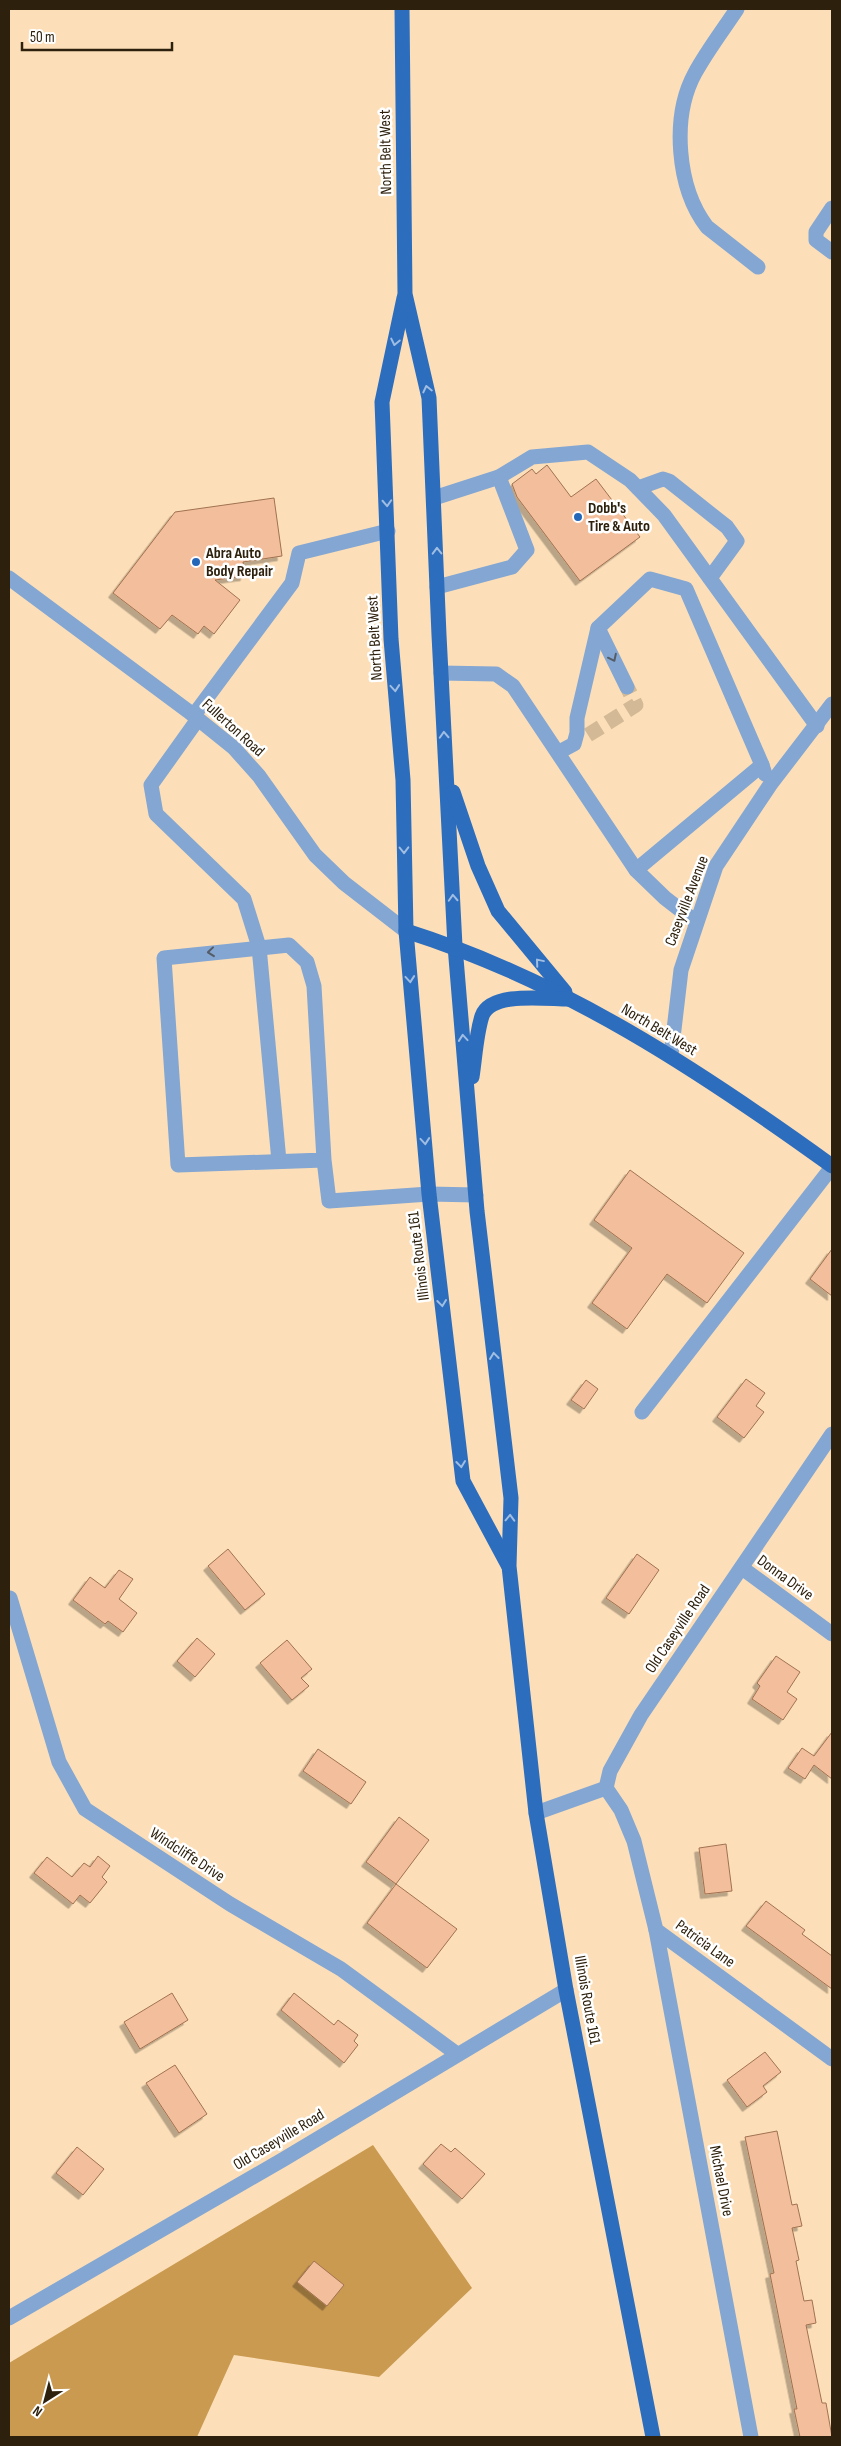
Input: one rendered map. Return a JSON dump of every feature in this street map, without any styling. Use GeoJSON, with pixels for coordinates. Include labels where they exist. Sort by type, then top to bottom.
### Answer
{"type":"FeatureCollection","features":[{"type":"Feature","properties":{"kind":"main road","name":"North Belt West"},"geometry":{"type":"LineString","coordinates":[[402,9],[405,294],[382,402],[391,639],[403,780],[406,931],[455,946],[550,987],[670,1055],[832,1166]]}},
{"type":"Feature","properties":{"kind":"main road","name":"North Belt West"},"geometry":{"type":"LineString","coordinates":[[405,294],[430,398],[437,587],[455,946]]}},
{"type":"Feature","properties":{"kind":"main road"},"geometry":{"type":"LineString","coordinates":[[447,774],[478,866],[498,911],[570,999]]}},
{"type":"Feature","properties":{"kind":"main road","name":"Illinois Route 161"},"geometry":{"type":"LineString","coordinates":[[406,931],[430,1194],[464,1481],[509,1566]]}},
{"type":"Feature","properties":{"kind":"main road","name":"Illinois Route 161"},"geometry":{"type":"LineString","coordinates":[[455,946],[476,1195],[511,1498],[509,1566],[536,1813],[566,1990],[653,2437]]}},
{"type":"Feature","properties":{"kind":"main road"},"geometry":{"type":"LineString","coordinates":[[468,1101],[483,1015],[496,1002],[511,999],[570,999]]}},
{"type":"Feature","properties":{"kind":"street"},"geometry":{"type":"LineString","coordinates":[[737,9],[695,74],[687,92],[680,142],[691,198],[701,219],[707,227],[758,267]]}},
{"type":"Feature","properties":{"kind":"street"},"geometry":{"type":"LineString","coordinates":[[832,208],[816,232],[816,240],[832,252]]}},
{"type":"Feature","properties":{"kind":"street"},"geometry":{"type":"LineString","coordinates":[[434,498],[499,477],[532,456],[588,452],[630,480],[664,514],[817,726]]}},
{"type":"Feature","properties":{"kind":"street"},"geometry":{"type":"LineString","coordinates":[[437,587],[512,568],[527,550],[499,477]]}},
{"type":"Feature","properties":{"kind":"street"},"geometry":{"type":"LineString","coordinates":[[638,488],[663,480],[668,481],[727,527],[737,541],[710,578]]}},
{"type":"Feature","properties":{"kind":"street"},"geometry":{"type":"LineString","coordinates":[[279,1161],[259,947],[244,899],[156,814],[151,785],[196,717],[292,583],[299,553],[388,531]]}},
{"type":"Feature","properties":{"kind":"street","name":"Fullerton Road"},"geometry":{"type":"LineString","coordinates":[[9,578],[196,717],[234,748],[260,776],[315,855],[344,883],[406,931]]}},
{"type":"Feature","properties":{"kind":"street"},"geometry":{"type":"LineString","coordinates":[[574,744],[577,718],[598,628],[650,579],[686,589],[770,785]]}},
{"type":"Feature","properties":{"kind":"street"},"geometry":{"type":"LineString","coordinates":[[598,628],[627,687]]}},
{"type":"Feature","properties":{"kind":"street"},"geometry":{"type":"LineString","coordinates":[[441,673],[496,674],[513,686],[559,752],[636,870],[665,898],[696,922]]}},
{"type":"Feature","properties":{"kind":"street","name":"Caseyville Avenue"},"geometry":{"type":"LineString","coordinates":[[670,1055],[681,970],[716,866],[770,785],[832,704]]}},
{"type":"Feature","properties":{"kind":"street"},"geometry":{"type":"LineString","coordinates":[[559,752],[588,735]]}},
{"type":"Feature","properties":{"kind":"street"},"geometry":{"type":"LineString","coordinates":[[636,870],[762,765]]}},
{"type":"Feature","properties":{"kind":"street"},"geometry":{"type":"LineString","coordinates":[[324,1160],[178,1165],[164,958],[289,945],[306,962],[314,986],[324,1160],[329,1201],[430,1194],[476,1195]]}},
{"type":"Feature","properties":{"kind":"street"},"geometry":{"type":"LineString","coordinates":[[642,1412],[832,1166]]}},
{"type":"Feature","properties":{"kind":"street","name":"Old Caseyville Road"},"geometry":{"type":"LineString","coordinates":[[606,1788],[610,1771],[641,1715],[832,1434]]}},
{"type":"Feature","properties":{"kind":"street","name":"Donna Drive"},"geometry":{"type":"LineString","coordinates":[[742,1568],[832,1634]]}},
{"type":"Feature","properties":{"kind":"street","name":"Windcliffe Drive"},"geometry":{"type":"LineString","coordinates":[[10,1598],[59,1762],[86,1809],[230,1904],[341,1969],[457,2054]]}},
{"type":"Feature","properties":{"kind":"street"},"geometry":{"type":"LineString","coordinates":[[536,1813],[606,1788]]}},
{"type":"Feature","properties":{"kind":"street","name":"Patricia Lane"},"geometry":{"type":"LineString","coordinates":[[606,1788],[620,1810],[634,1841],[656,1930],[832,2059]]}},
{"type":"Feature","properties":{"kind":"street","name":"Michael Drive"},"geometry":{"type":"LineString","coordinates":[[656,1930],[751,2437]]}},
{"type":"Feature","properties":{"kind":"street","name":"Old Caseyville Road"},"geometry":{"type":"LineString","coordinates":[[9,2318],[284,2159],[566,1990]]}},
{"type":"Feature","properties":{"kind":"shaded area"},"geometry":{"type":"Polygon","coordinates":[[[373,2145],[472,2288],[379,2377],[234,2355],[197,2437],[9,2437],[9,2363],[373,2145]]]}},
{"type":"Feature","properties":{"kind":"building","name":"Dobb's Tire & Auto"},"geometry":{"type":"Polygon","coordinates":[[[547,465],[571,497],[596,479],[640,537],[580,581],[517,497],[512,484],[532,469],[536,474],[547,465]]]}},
{"type":"Feature","properties":{"kind":"building"},"geometry":{"type":"Polygon","coordinates":[[[274,498],[282,556],[243,562],[245,576],[215,580],[240,600],[214,634],[204,626],[198,634],[172,615],[160,629],[113,593],[175,512],[274,498]]]}},
{"type":"Feature","properties":{"kind":"building"},"geometry":{"type":"Polygon","coordinates":[[[630,1170],[744,1253],[707,1303],[667,1274],[627,1329],[592,1303],[632,1248],[594,1220],[630,1170]]]}},
{"type":"Feature","properties":{"kind":"building"},"geometry":{"type":"Polygon","coordinates":[[[832,1249],[832,1296],[810,1279],[832,1249]]]}},
{"type":"Feature","properties":{"kind":"building"},"geometry":{"type":"Polygon","coordinates":[[[746,1379],[765,1393],[756,1406],[764,1412],[744,1438],[717,1417],[746,1379]]]}},
{"type":"Feature","properties":{"kind":"building"},"geometry":{"type":"Polygon","coordinates":[[[586,1380],[598,1389],[584,1409],[571,1400],[586,1380]]]}},
{"type":"Feature","properties":{"kind":"building"},"geometry":{"type":"Polygon","coordinates":[[[228,1549],[265,1594],[245,1610],[208,1566],[228,1549]]]}},
{"type":"Feature","properties":{"kind":"building"},"geometry":{"type":"Polygon","coordinates":[[[637,1554],[659,1570],[629,1614],[606,1598],[637,1554]]]}},
{"type":"Feature","properties":{"kind":"building"},"geometry":{"type":"Polygon","coordinates":[[[119,1570],[133,1579],[119,1599],[137,1613],[123,1632],[108,1621],[105,1624],[73,1600],[90,1577],[105,1588],[119,1570]]]}},
{"type":"Feature","properties":{"kind":"building"},"geometry":{"type":"Polygon","coordinates":[[[197,1638],[215,1654],[195,1677],[177,1661],[197,1638]]]}},
{"type":"Feature","properties":{"kind":"building"},"geometry":{"type":"Polygon","coordinates":[[[287,1640],[312,1669],[301,1678],[309,1686],[292,1700],[260,1663],[287,1640]]]}},
{"type":"Feature","properties":{"kind":"building"},"geometry":{"type":"Polygon","coordinates":[[[776,1656],[800,1672],[787,1692],[797,1699],[783,1720],[752,1699],[760,1686],[757,1683],[776,1656]]]}},
{"type":"Feature","properties":{"kind":"building"},"geometry":{"type":"Polygon","coordinates":[[[832,1732],[832,1779],[814,1765],[805,1779],[788,1768],[802,1748],[814,1756],[832,1732]]]}},
{"type":"Feature","properties":{"kind":"building"},"geometry":{"type":"Polygon","coordinates":[[[318,1749],[366,1782],[351,1804],[303,1771],[318,1749]]]}},
{"type":"Feature","properties":{"kind":"building"},"geometry":{"type":"Polygon","coordinates":[[[399,1817],[429,1840],[396,1884],[366,1862],[399,1817]]]}},
{"type":"Feature","properties":{"kind":"building"},"geometry":{"type":"Polygon","coordinates":[[[726,1844],[732,1891],[705,1894],[699,1848],[726,1844]]]}},
{"type":"Feature","properties":{"kind":"building"},"geometry":{"type":"Polygon","coordinates":[[[98,1856],[110,1866],[102,1877],[107,1882],[90,1903],[80,1895],[73,1904],[34,1873],[47,1857],[72,1877],[84,1863],[90,1867],[98,1856]]]}},
{"type":"Feature","properties":{"kind":"building"},"geometry":{"type":"Polygon","coordinates":[[[396,1884],[457,1929],[427,1968],[367,1923],[396,1884]]]}},
{"type":"Feature","properties":{"kind":"building"},"geometry":{"type":"Polygon","coordinates":[[[766,1901],[805,1930],[802,1934],[832,1956],[832,1989],[746,1926],[766,1901]]]}},
{"type":"Feature","properties":{"kind":"building"},"geometry":{"type":"Polygon","coordinates":[[[172,1993],[188,2020],[140,2049],[124,2022],[172,1993]]]}},
{"type":"Feature","properties":{"kind":"building"},"geometry":{"type":"Polygon","coordinates":[[[294,1993],[334,2025],[338,2020],[358,2035],[354,2041],[358,2045],[344,2063],[281,2010],[294,1993]]]}},
{"type":"Feature","properties":{"kind":"building"},"geometry":{"type":"Polygon","coordinates":[[[765,2052],[781,2072],[763,2086],[767,2092],[747,2107],[727,2080],[765,2052]]]}},
{"type":"Feature","properties":{"kind":"building"},"geometry":{"type":"Polygon","coordinates":[[[175,2065],[207,2114],[179,2133],[146,2083],[175,2065]]]}},
{"type":"Feature","properties":{"kind":"building"},"geometry":{"type":"Polygon","coordinates":[[[777,2131],[792,2205],[797,2204],[802,2226],[792,2228],[799,2260],[796,2261],[804,2301],[812,2300],[816,2323],[806,2325],[822,2403],[826,2403],[832,2437],[800,2437],[794,2409],[797,2409],[770,2274],[774,2273],[745,2137],[777,2131]]]}},
{"type":"Feature","properties":{"kind":"building"},"geometry":{"type":"Polygon","coordinates":[[[441,2144],[451,2152],[455,2148],[485,2174],[462,2199],[423,2164],[441,2144]]]}},
{"type":"Feature","properties":{"kind":"building"},"geometry":{"type":"Polygon","coordinates":[[[77,2147],[104,2169],[83,2195],[56,2173],[77,2147]]]}},
{"type":"Feature","properties":{"kind":"building"},"geometry":{"type":"Polygon","coordinates":[[[314,2261],[344,2285],[327,2306],[297,2282],[314,2261]]]}},
{"type":"Feature","properties":{"kind":"tunnel"},"geometry":{"type":"LineString","coordinates":[[588,735],[636,705],[627,687]]}},
{"type":"Feature","properties":{"kind":"place","name":"Dobb's Tire & Auto"},"geometry":{"type":"Point","coordinates":[578,517]}},
{"type":"Feature","properties":{"kind":"place","name":"Abra Auto Body Repair"},"geometry":{"type":"Point","coordinates":[196,562]}}]}
